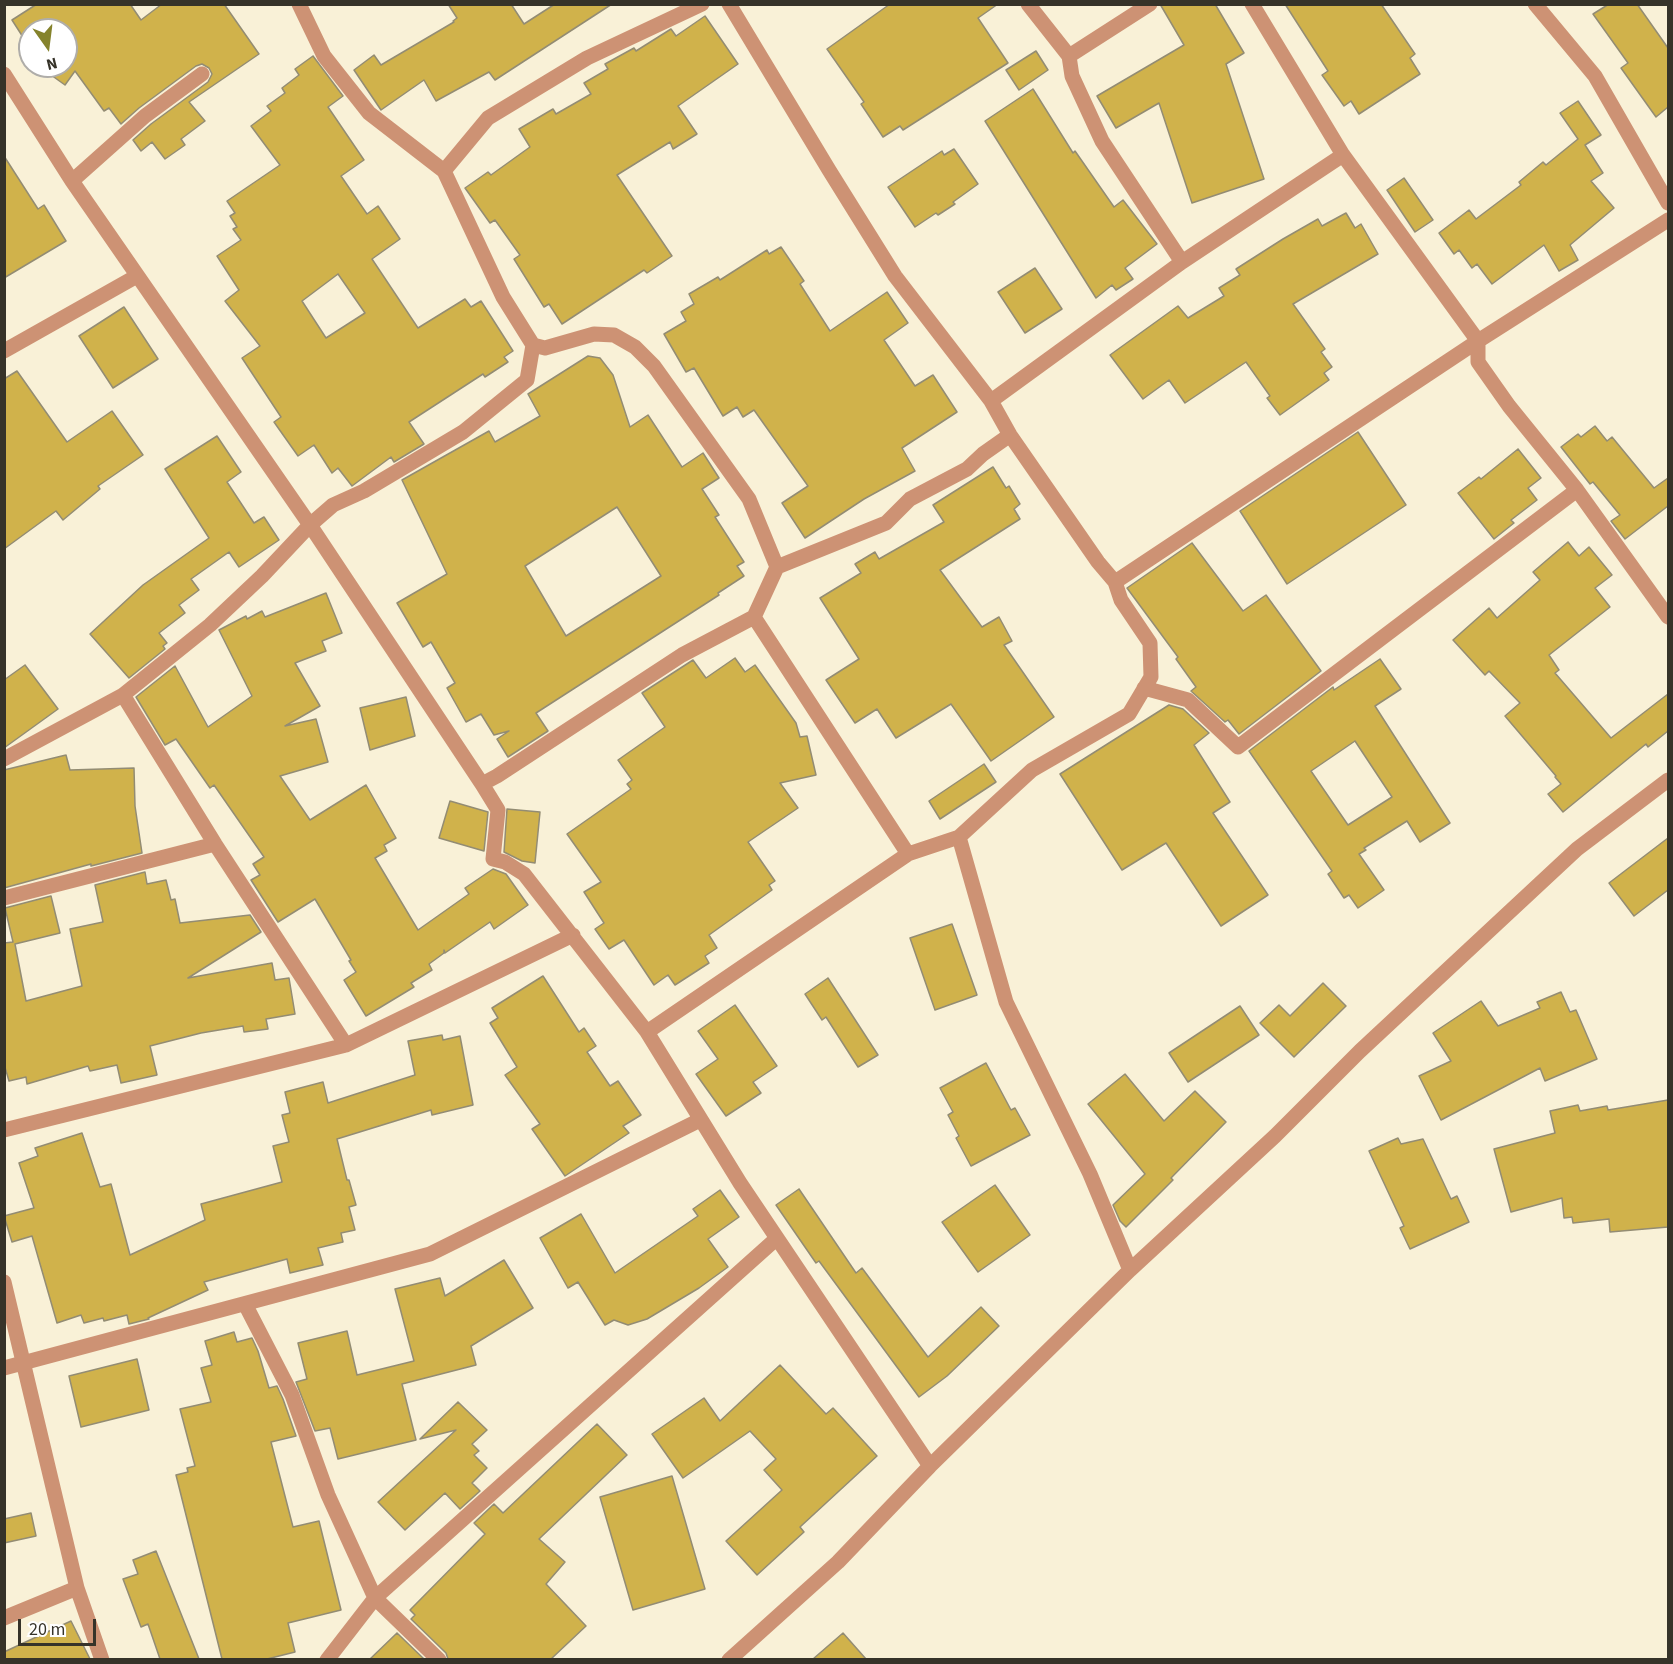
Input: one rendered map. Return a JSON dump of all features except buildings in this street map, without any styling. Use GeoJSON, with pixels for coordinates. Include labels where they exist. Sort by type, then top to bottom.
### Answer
{"type":"FeatureCollection","features":[{"type":"Feature","properties":{"kind":"street"},"geometry":{"type":"LineString","coordinates":[[4,759],[123,695],[210,625],[333,505],[364,491],[464,432],[527,380],[533,345],[503,297],[444,171],[369,114],[324,56],[299,4]]}},
{"type":"Feature","properties":{"kind":"street"},"geometry":{"type":"LineString","coordinates":[[444,171],[488,118],[587,58],[702,4]]}},
{"type":"Feature","properties":{"kind":"street"},"geometry":{"type":"LineString","coordinates":[[647,1032],[908,854],[959,837],[1032,770],[1129,714],[1151,677],[1150,643],[1121,600],[1115,582],[1098,562],[1010,435],[991,401],[895,276],[729,4]]}},
{"type":"Feature","properties":{"kind":"street"},"geometry":{"type":"LineString","coordinates":[[1028,4],[1069,56],[1072,76],[1102,141],[1182,262]]}},
{"type":"Feature","properties":{"kind":"street"},"geometry":{"type":"LineString","coordinates":[[1069,56],[1150,4]]}},
{"type":"Feature","properties":{"kind":"street"},"geometry":{"type":"LineString","coordinates":[[1252,4],[1343,154],[1478,341],[1478,362],[1509,406],[1577,490],[1668,617]]}},
{"type":"Feature","properties":{"kind":"street"},"geometry":{"type":"LineString","coordinates":[[1535,4],[1595,76],[1668,203]]}},
{"type":"Feature","properties":{"kind":"street"},"geometry":{"type":"LineString","coordinates":[[4,74],[72,181],[310,525],[482,784],[498,810],[493,859],[505,862],[524,874],[647,1032],[776,1239],[930,1466]]}},
{"type":"Feature","properties":{"kind":"street"},"geometry":{"type":"LineString","coordinates":[[72,181],[145,116],[202,74]]}},
{"type":"Feature","properties":{"kind":"street"},"geometry":{"type":"LineString","coordinates":[[991,401],[1182,262],[1343,154]]}},
{"type":"Feature","properties":{"kind":"street"},"geometry":{"type":"LineString","coordinates":[[1115,582],[1478,341],[1668,219]]}},
{"type":"Feature","properties":{"kind":"street"},"geometry":{"type":"LineString","coordinates":[[4,351],[137,276]]}},
{"type":"Feature","properties":{"kind":"street"},"geometry":{"type":"LineString","coordinates":[[533,345],[545,348],[594,334],[614,334],[635,347],[654,366],[749,499],[777,567]]}},
{"type":"Feature","properties":{"kind":"street"},"geometry":{"type":"LineString","coordinates":[[482,784],[497,777],[682,655],[754,617],[777,567],[886,523],[910,499],[967,469],[1010,435]]}},
{"type":"Feature","properties":{"kind":"street"},"geometry":{"type":"LineString","coordinates":[[1144,688],[1188,700],[1238,747],[1577,490]]}},
{"type":"Feature","properties":{"kind":"street"},"geometry":{"type":"LineString","coordinates":[[754,617],[908,854]]}},
{"type":"Feature","properties":{"kind":"street"},"geometry":{"type":"LineString","coordinates":[[123,695],[215,844],[346,1045]]}},
{"type":"Feature","properties":{"kind":"street"},"geometry":{"type":"LineString","coordinates":[[729,1659],[838,1562],[930,1466],[1130,1270],[1275,1136],[1360,1051],[1577,849],[1668,780]]}},
{"type":"Feature","properties":{"kind":"street"},"geometry":{"type":"LineString","coordinates":[[959,837],[1005,1002],[1090,1174],[1130,1270]]}},
{"type":"Feature","properties":{"kind":"street"},"geometry":{"type":"LineString","coordinates":[[4,898],[215,844]]}},
{"type":"Feature","properties":{"kind":"street"},"geometry":{"type":"LineString","coordinates":[[4,1130],[346,1045],[573,935]]}},
{"type":"Feature","properties":{"kind":"street"},"geometry":{"type":"LineString","coordinates":[[4,1368],[430,1254],[700,1120]]}},
{"type":"Feature","properties":{"kind":"street"},"geometry":{"type":"LineString","coordinates":[[327,1659],[375,1598],[776,1239]]}},
{"type":"Feature","properties":{"kind":"street"},"geometry":{"type":"LineString","coordinates":[[4,1281],[77,1588],[102,1659]]}},
{"type":"Feature","properties":{"kind":"street"},"geometry":{"type":"LineString","coordinates":[[245,1304],[292,1395],[328,1495],[375,1598],[439,1659]]}},
{"type":"Feature","properties":{"kind":"street"},"geometry":{"type":"LineString","coordinates":[[4,1618],[77,1588]]}}]}
